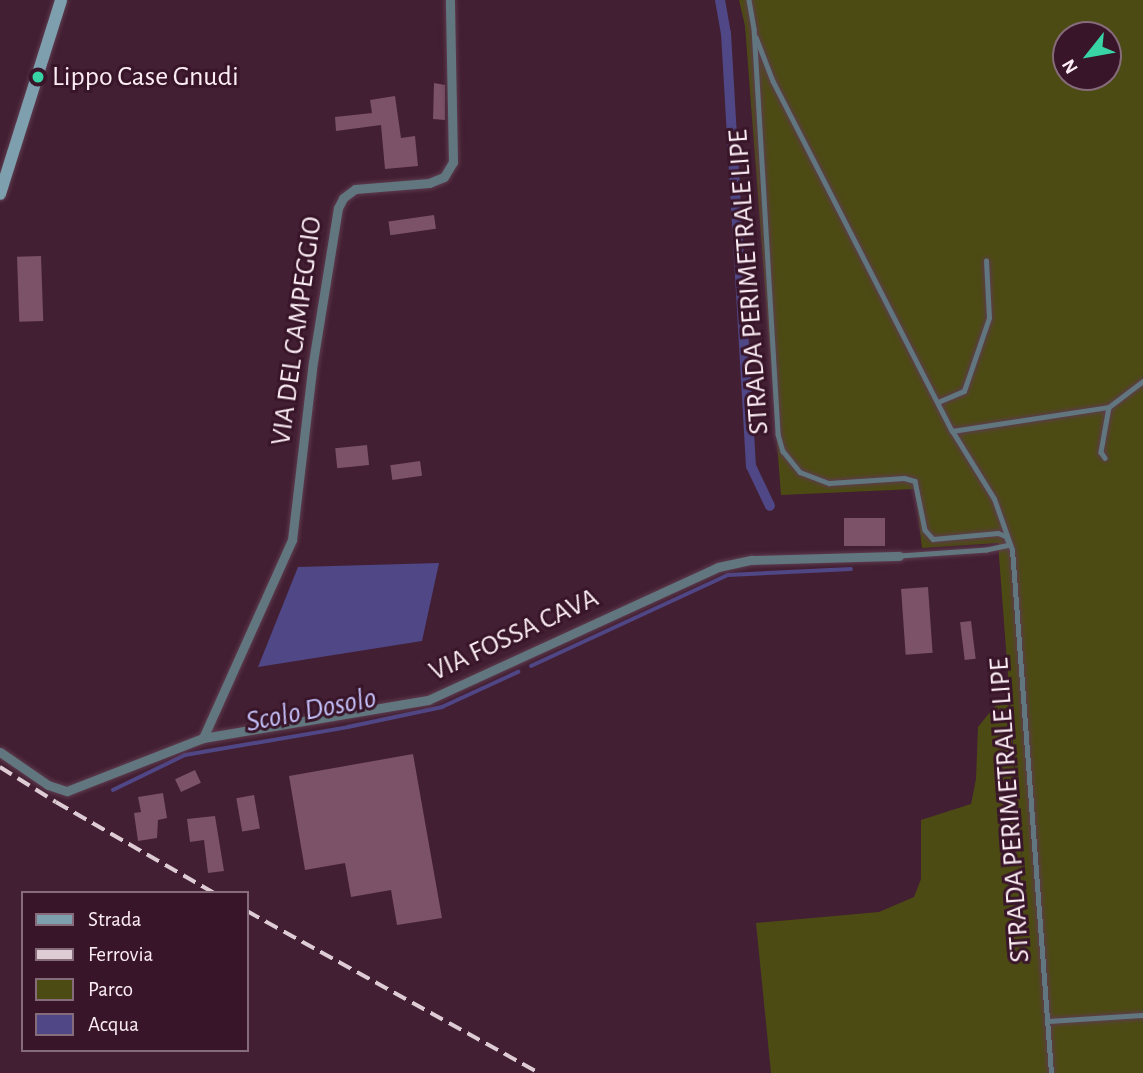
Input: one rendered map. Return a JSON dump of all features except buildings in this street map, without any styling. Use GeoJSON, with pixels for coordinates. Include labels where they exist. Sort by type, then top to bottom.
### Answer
{"type":"FeatureCollection","features":[{"type":"Feature","properties":{"kind":"street"},"geometry":{"type":"LineString","coordinates":[[0,194],[61,0]]}},
{"type":"Feature","properties":{"kind":"street","name":"VIA DEL CAMPEGGIO"},"geometry":{"type":"LineString","coordinates":[[203,738],[292,540],[313,362],[338,208],[343,198],[355,190],[429,183],[444,177],[453,162],[450,0]]}},
{"type":"Feature","properties":{"kind":"street","name":"VIA FOSSA CAVA"},"geometry":{"type":"LineString","coordinates":[[0,751],[48,785],[67,792],[203,738],[428,700],[725,565],[752,560],[899,556]]}},
{"type":"Feature","properties":{"kind":"lane","name":"STRADA PERIMETRALE LIPE"},"geometry":{"type":"LineString","coordinates":[[749,0],[754,28],[778,433],[783,451],[800,472],[829,483],[904,478],[915,481],[925,530],[933,539],[998,533],[1006,536],[1010,545]]}},
{"type":"Feature","properties":{"kind":"lane","name":"STRADA PERIMETRALE LIPE"},"geometry":{"type":"LineString","coordinates":[[754,28],[773,81],[952,431],[994,499],[1010,545],[1051,1073]]}},
{"type":"Feature","properties":{"kind":"lane"},"geometry":{"type":"LineString","coordinates":[[937,402],[964,391],[989,318],[986,261]]}},
{"type":"Feature","properties":{"kind":"lane"},"geometry":{"type":"LineString","coordinates":[[952,431],[1109,407],[1143,381]]}},
{"type":"Feature","properties":{"kind":"lane"},"geometry":{"type":"LineString","coordinates":[[1105,458],[1101,452],[1109,407]]}},
{"type":"Feature","properties":{"kind":"lane"},"geometry":{"type":"LineString","coordinates":[[899,556],[987,550],[1010,545]]}},
{"type":"Feature","properties":{"kind":"lane"},"geometry":{"type":"LineString","coordinates":[[1047,1021],[1143,1015]]}},
{"type":"Feature","properties":{"kind":"green space"},"geometry":{"type":"Polygon","coordinates":[[[739,0],[1143,0],[1143,1073],[771,1073],[756,923],[879,912],[914,897],[921,879],[921,820],[971,804],[976,779],[978,727],[1000,700],[1009,706],[1025,899],[998,543],[922,548],[915,489],[781,495],[745,26],[739,0]]]}},
{"type":"Feature","properties":{"kind":"water"},"geometry":{"type":"Polygon","coordinates":[[[439,563],[422,641],[258,667],[298,567],[439,563]]]}},
{"type":"Feature","properties":{"kind":"waterway"},"geometry":{"type":"LineString","coordinates":[[720,0],[726,33],[751,466],[770,506]]}},
{"type":"Feature","properties":{"kind":"waterway","name":"Scolo Dosolo"},"geometry":{"type":"LineString","coordinates":[[531,666],[728,575],[851,569]]}},
{"type":"Feature","properties":{"kind":"waterway","name":"Scolo Dosolo"},"geometry":{"type":"LineString","coordinates":[[113,790],[185,755],[348,727],[442,707],[518,672]]}},
{"type":"Feature","properties":{"kind":"railway"},"geometry":{"type":"LineString","coordinates":[[0,767],[211,891]]}},
{"type":"Feature","properties":{"kind":"railway"},"geometry":{"type":"LineString","coordinates":[[248,912],[539,1073]]}},
{"type":"Feature","properties":{"kind":"place","name":"Lippo Case Gnudi"},"geometry":{"type":"Point","coordinates":[38,77]}}]}
